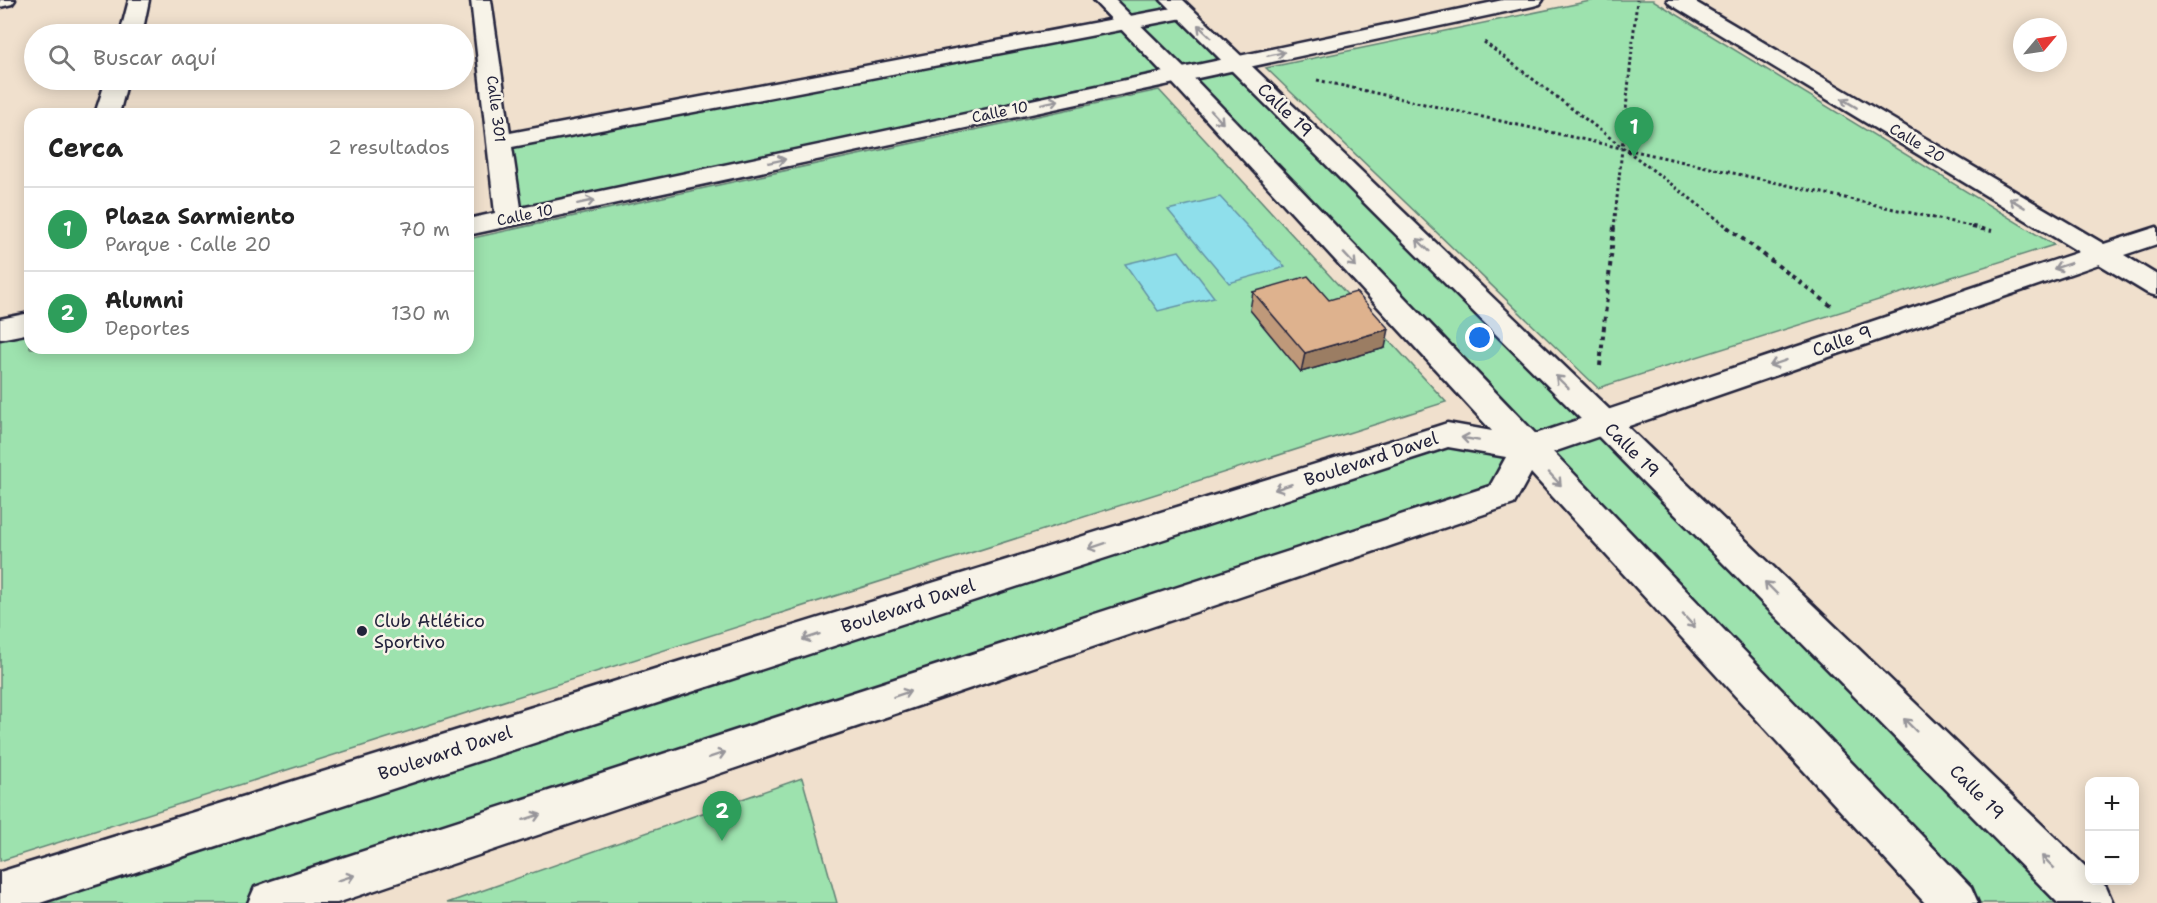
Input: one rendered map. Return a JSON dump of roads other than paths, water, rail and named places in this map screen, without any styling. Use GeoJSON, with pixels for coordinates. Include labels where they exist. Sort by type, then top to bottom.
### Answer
{"type":"FeatureCollection","features":[{"type":"Feature","properties":{"kind":"street"},"geometry":{"type":"LineString","coordinates":[[0,1],[5,0]]}},
{"type":"Feature","properties":{"kind":"street"},"geometry":{"type":"LineString","coordinates":[[133,24],[139,0]]}},
{"type":"Feature","properties":{"kind":"street","name":"Calle 301"},"geometry":{"type":"LineString","coordinates":[[482,0],[509,218]]}},
{"type":"Feature","properties":{"kind":"street"},"geometry":{"type":"LineString","coordinates":[[1103,0],[1178,74],[1527,449],[1955,903]]}},
{"type":"Feature","properties":{"kind":"street","name":"Calle 10"},"geometry":{"type":"LineString","coordinates":[[474,226],[1533,0]]}},
{"type":"Feature","properties":{"kind":"street","name":"Calle 20"},"geometry":{"type":"LineString","coordinates":[[1677,0],[2157,287]]}},
{"type":"Feature","properties":{"kind":"street"},"geometry":{"type":"LineString","coordinates":[[500,142],[1125,23],[1177,6]]}},
{"type":"Feature","properties":{"kind":"street","name":"Calle 19"},"geometry":{"type":"LineString","coordinates":[[1177,6],[2090,903]]}},
{"type":"Feature","properties":{"kind":"street"},"geometry":{"type":"LineString","coordinates":[[109,108],[114,90]]}},
{"type":"Feature","properties":{"kind":"street","name":"Calle 9"},"geometry":{"type":"LineString","coordinates":[[1527,449],[2157,235]]}},
{"type":"Feature","properties":{"kind":"street"},"geometry":{"type":"LineString","coordinates":[[0,329],[24,324]]}},
{"type":"Feature","properties":{"kind":"street","name":"Boulevard Davel"},"geometry":{"type":"LineString","coordinates":[[0,894],[1447,435],[1527,449]]}},
{"type":"Feature","properties":{"kind":"street"},"geometry":{"type":"LineString","coordinates":[[271,903],[1502,495],[1527,449]]}},
{"type":"Feature","properties":{"kind":"water"},"geometry":{"type":"Polygon","coordinates":[[[1220,197],[1285,267],[1229,283],[1168,210],[1220,197]]]}},
{"type":"Feature","properties":{"kind":"water"},"geometry":{"type":"Polygon","coordinates":[[[1179,251],[1214,297],[1158,311],[1125,264],[1179,251]]]}},
{"type":"Feature","properties":{"kind":"place","name":"Plaza Sarmiento"},"geometry":{"type":"Point","coordinates":[1634,157]}},
{"type":"Feature","properties":{"kind":"place","name":"Club Atlético Sportivo"},"geometry":{"type":"Point","coordinates":[362,631]}},
{"type":"Feature","properties":{"kind":"place","name":"Alumni"},"geometry":{"type":"Point","coordinates":[722,841]}}]}
